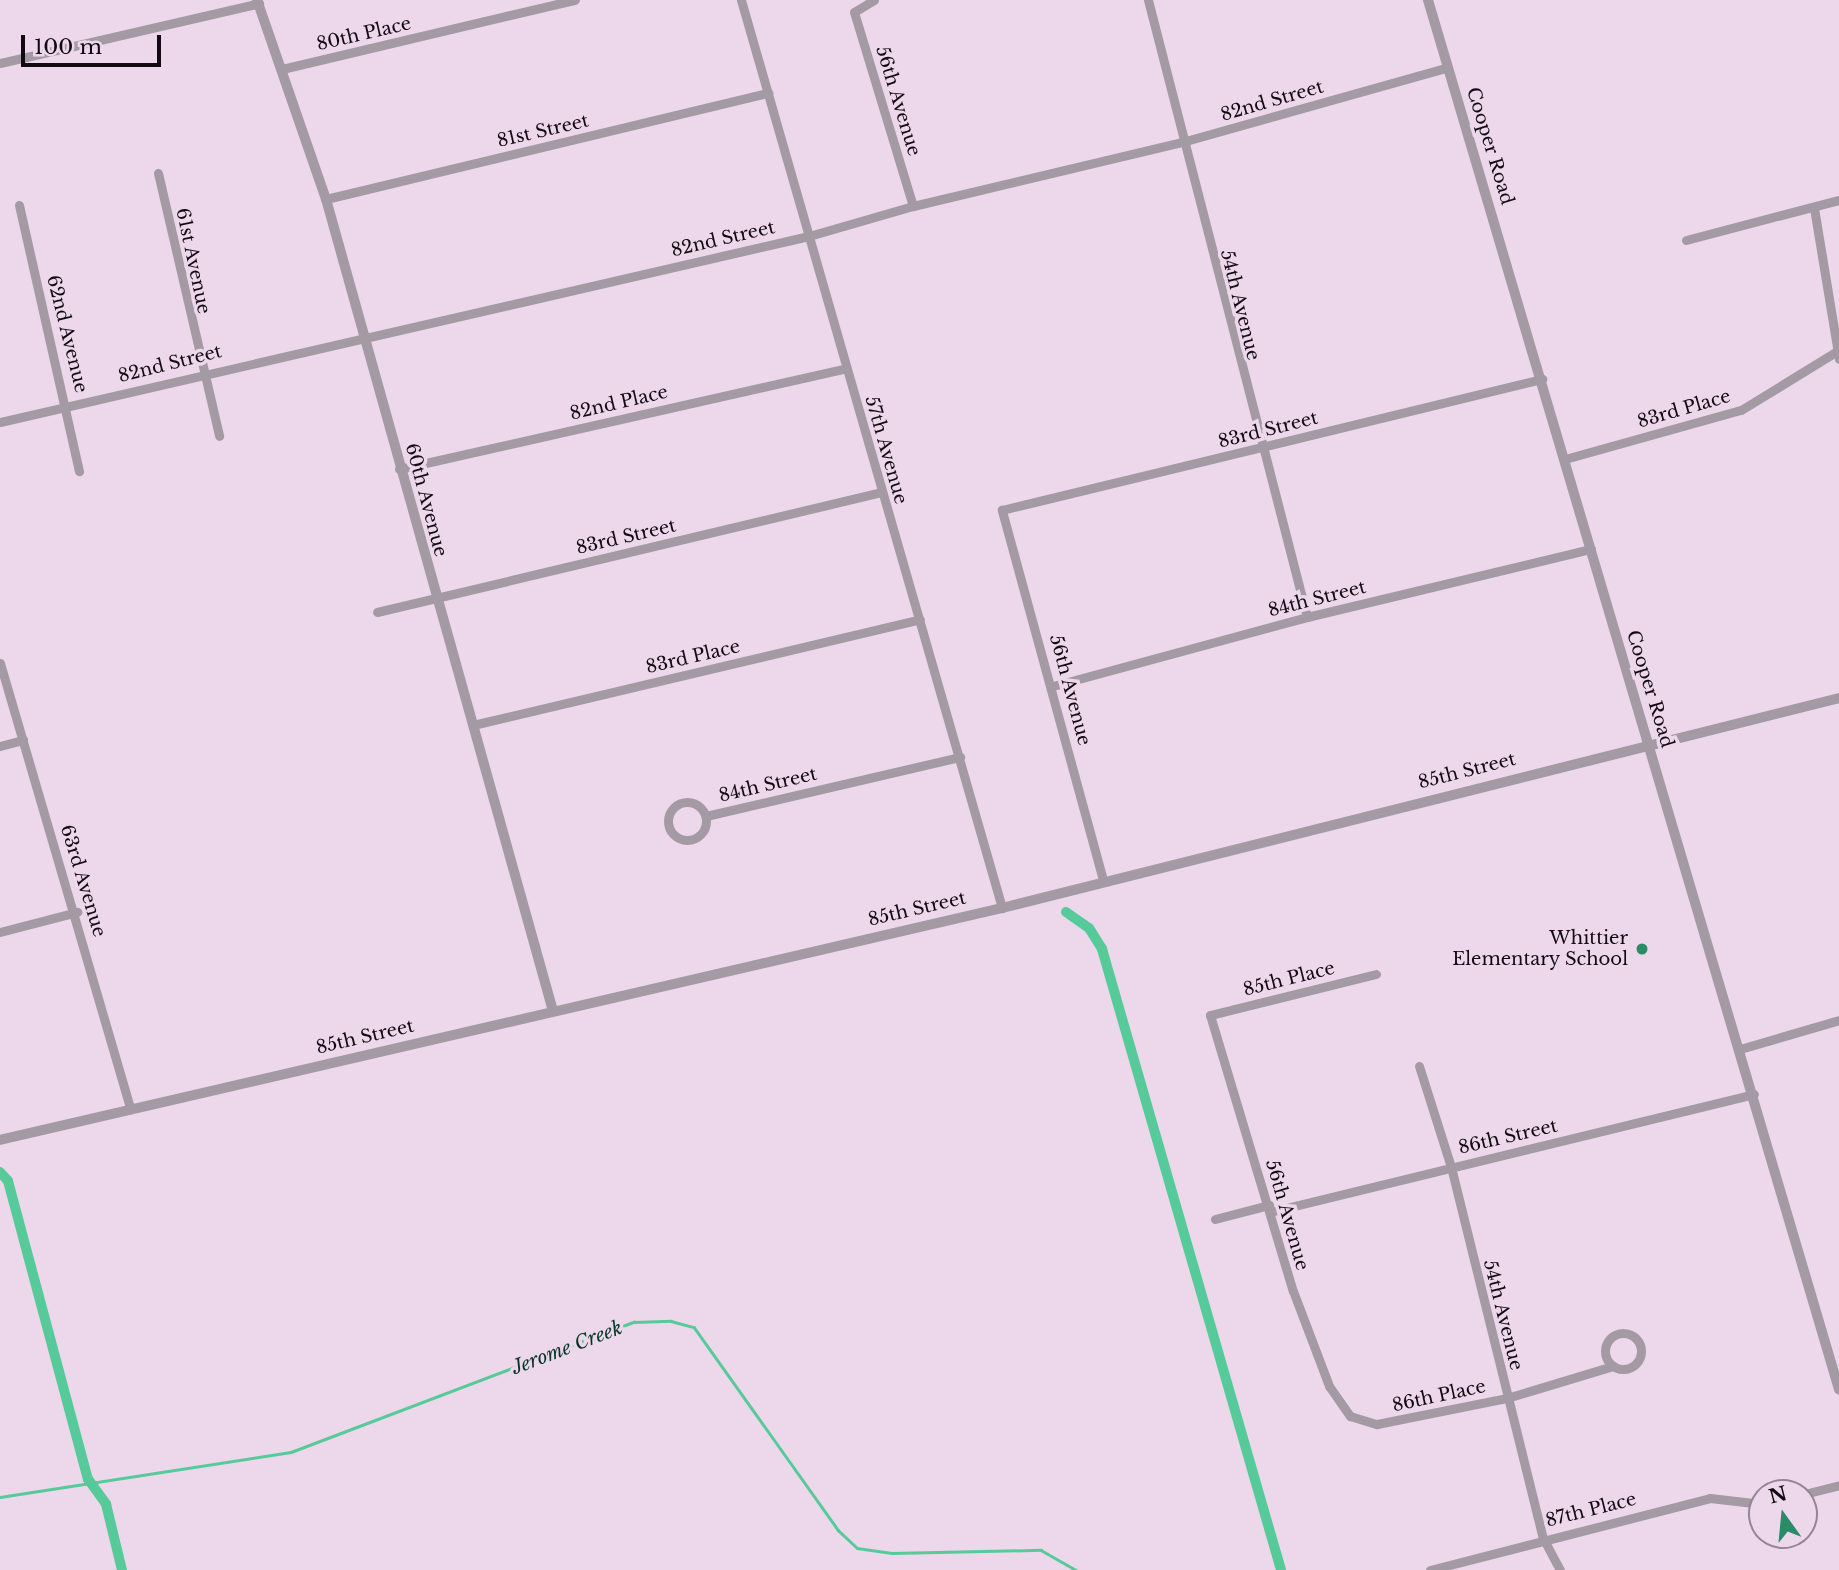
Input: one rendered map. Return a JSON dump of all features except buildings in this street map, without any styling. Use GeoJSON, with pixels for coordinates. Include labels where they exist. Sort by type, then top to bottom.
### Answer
{"type":"FeatureCollection","features":[{"type":"Feature","properties":{"kind":"street","name":"80th Place"},"geometry":{"type":"LineString","coordinates":[[282,69],[575,0]]}},
{"type":"Feature","properties":{"kind":"street","name":"57th Avenue"},"geometry":{"type":"LineString","coordinates":[[741,0],[1002,908]]}},
{"type":"Feature","properties":{"kind":"street","name":"56th Avenue"},"geometry":{"type":"LineString","coordinates":[[874,0],[856,6],[913,206]]}},
{"type":"Feature","properties":{"kind":"street","name":"54th Avenue"},"geometry":{"type":"LineString","coordinates":[[1148,0],[1260,448],[1307,617]]}},
{"type":"Feature","properties":{"kind":"street","name":"Cooper Road"},"geometry":{"type":"LineString","coordinates":[[1429,0],[1648,744],[1741,1049],[1839,1389]]}},
{"type":"Feature","properties":{"kind":"street","name":"60th Avenue"},"geometry":{"type":"LineString","coordinates":[[258,2],[326,199],[434,598],[473,725],[553,1011]]}},
{"type":"Feature","properties":{"kind":"street"},"geometry":{"type":"LineString","coordinates":[[0,63],[258,2]]}},
{"type":"Feature","properties":{"kind":"street","name":"82nd Street"},"geometry":{"type":"LineString","coordinates":[[0,422],[201,372],[809,236],[913,206],[1182,142],[1448,68]]}},
{"type":"Feature","properties":{"kind":"street","name":"81st Street"},"geometry":{"type":"LineString","coordinates":[[326,199],[768,93]]}},
{"type":"Feature","properties":{"kind":"street","name":"61st Avenue"},"geometry":{"type":"LineString","coordinates":[[158,173],[201,372],[219,436]]}},
{"type":"Feature","properties":{"kind":"street"},"geometry":{"type":"LineString","coordinates":[[1686,240],[1839,200]]}},
{"type":"Feature","properties":{"kind":"street","name":"62nd Avenue"},"geometry":{"type":"LineString","coordinates":[[19,205],[68,407],[79,471]]}},
{"type":"Feature","properties":{"kind":"street"},"geometry":{"type":"LineString","coordinates":[[1814,208],[1838,353]]}},
{"type":"Feature","properties":{"kind":"street","name":"83rd Place"},"geometry":{"type":"LineString","coordinates":[[1565,459],[1741,410],[1838,353]]}},
{"type":"Feature","properties":{"kind":"street","name":"82nd Place"},"geometry":{"type":"LineString","coordinates":[[399,468],[846,368]]}},
{"type":"Feature","properties":{"kind":"street","name":"83rd Street"},"geometry":{"type":"LineString","coordinates":[[1002,510],[1542,379]]}},
{"type":"Feature","properties":{"kind":"street","name":"83rd Street"},"geometry":{"type":"LineString","coordinates":[[377,612],[882,492]]}},
{"type":"Feature","properties":{"kind":"street","name":"56th Avenue"},"geometry":{"type":"LineString","coordinates":[[1002,510],[1053,686],[1103,880]]}},
{"type":"Feature","properties":{"kind":"street","name":"84th Street"},"geometry":{"type":"LineString","coordinates":[[1053,686],[1307,617],[1591,549]]}},
{"type":"Feature","properties":{"kind":"street","name":"83rd Place"},"geometry":{"type":"LineString","coordinates":[[473,725],[920,619]]}},
{"type":"Feature","properties":{"kind":"street","name":"63rd Avenue"},"geometry":{"type":"LineString","coordinates":[[0,663],[77,912],[130,1109]]}},
{"type":"Feature","properties":{"kind":"street","name":"85th Street"},"geometry":{"type":"LineString","coordinates":[[0,1140],[1002,908],[1103,880],[1839,698]]}},
{"type":"Feature","properties":{"kind":"street"},"geometry":{"type":"LineString","coordinates":[[0,746],[23,740]]}},
{"type":"Feature","properties":{"kind":"street","name":"84th Street"},"geometry":{"type":"LineString","coordinates":[[706,816],[960,757]]}},
{"type":"Feature","properties":{"kind":"street","name":"84th Street"},"geometry":{"type":"LineString","coordinates":[[682,803],[699,806],[706,816],[705,829],[696,838],[683,840],[669,827],[669,815],[682,803]]}},
{"type":"Feature","properties":{"kind":"street"},"geometry":{"type":"LineString","coordinates":[[0,932],[77,912]]}},
{"type":"Feature","properties":{"kind":"street","name":"85th Place"},"geometry":{"type":"LineString","coordinates":[[1210,1015],[1376,974]]}},
{"type":"Feature","properties":{"kind":"street","name":"56th Avenue"},"geometry":{"type":"LineString","coordinates":[[1210,1015],[1329,1387],[1350,1416]]}},
{"type":"Feature","properties":{"kind":"street"},"geometry":{"type":"LineString","coordinates":[[1741,1049],[1839,1020]]}},
{"type":"Feature","properties":{"kind":"street","name":"54th Avenue"},"geometry":{"type":"LineString","coordinates":[[1419,1066],[1451,1167],[1543,1538],[1560,1570]]}},
{"type":"Feature","properties":{"kind":"street","name":"86th Street"},"geometry":{"type":"LineString","coordinates":[[1215,1219],[1270,1209],[1754,1094]]}},
{"type":"Feature","properties":{"kind":"street","name":"86th Place"},"geometry":{"type":"LineString","coordinates":[[1350,1416],[1377,1424],[1507,1398],[1614,1366],[1625,1369],[1639,1360],[1635,1338],[1619,1334],[1609,1340],[1605,1352],[1614,1366]]}},
{"type":"Feature","properties":{"kind":"street"},"geometry":{"type":"LineString","coordinates":[[1818,1490],[1839,1485]]}},
{"type":"Feature","properties":{"kind":"street","name":"87th Place"},"geometry":{"type":"LineString","coordinates":[[1430,1570],[1543,1538],[1710,1497],[1748,1502]]}},
{"type":"Feature","properties":{"kind":"waterway"},"geometry":{"type":"LineString","coordinates":[[1066,912],[1089,928],[1102,949],[1281,1570]]}},
{"type":"Feature","properties":{"kind":"waterway"},"geometry":{"type":"LineString","coordinates":[[0,1172],[8,1181],[88,1479],[106,1504],[122,1570]]}},
{"type":"Feature","properties":{"kind":"waterway","name":"Jerome Creek"},"geometry":{"type":"LineString","coordinates":[[0,1497],[291,1452],[634,1322],[671,1321],[694,1327],[838,1530],[857,1548],[892,1553],[1041,1550],[1076,1570]]}},
{"type":"Feature","properties":{"kind":"place","name":"Whittier Elementary School"},"geometry":{"type":"Point","coordinates":[1642,949]}}]}
